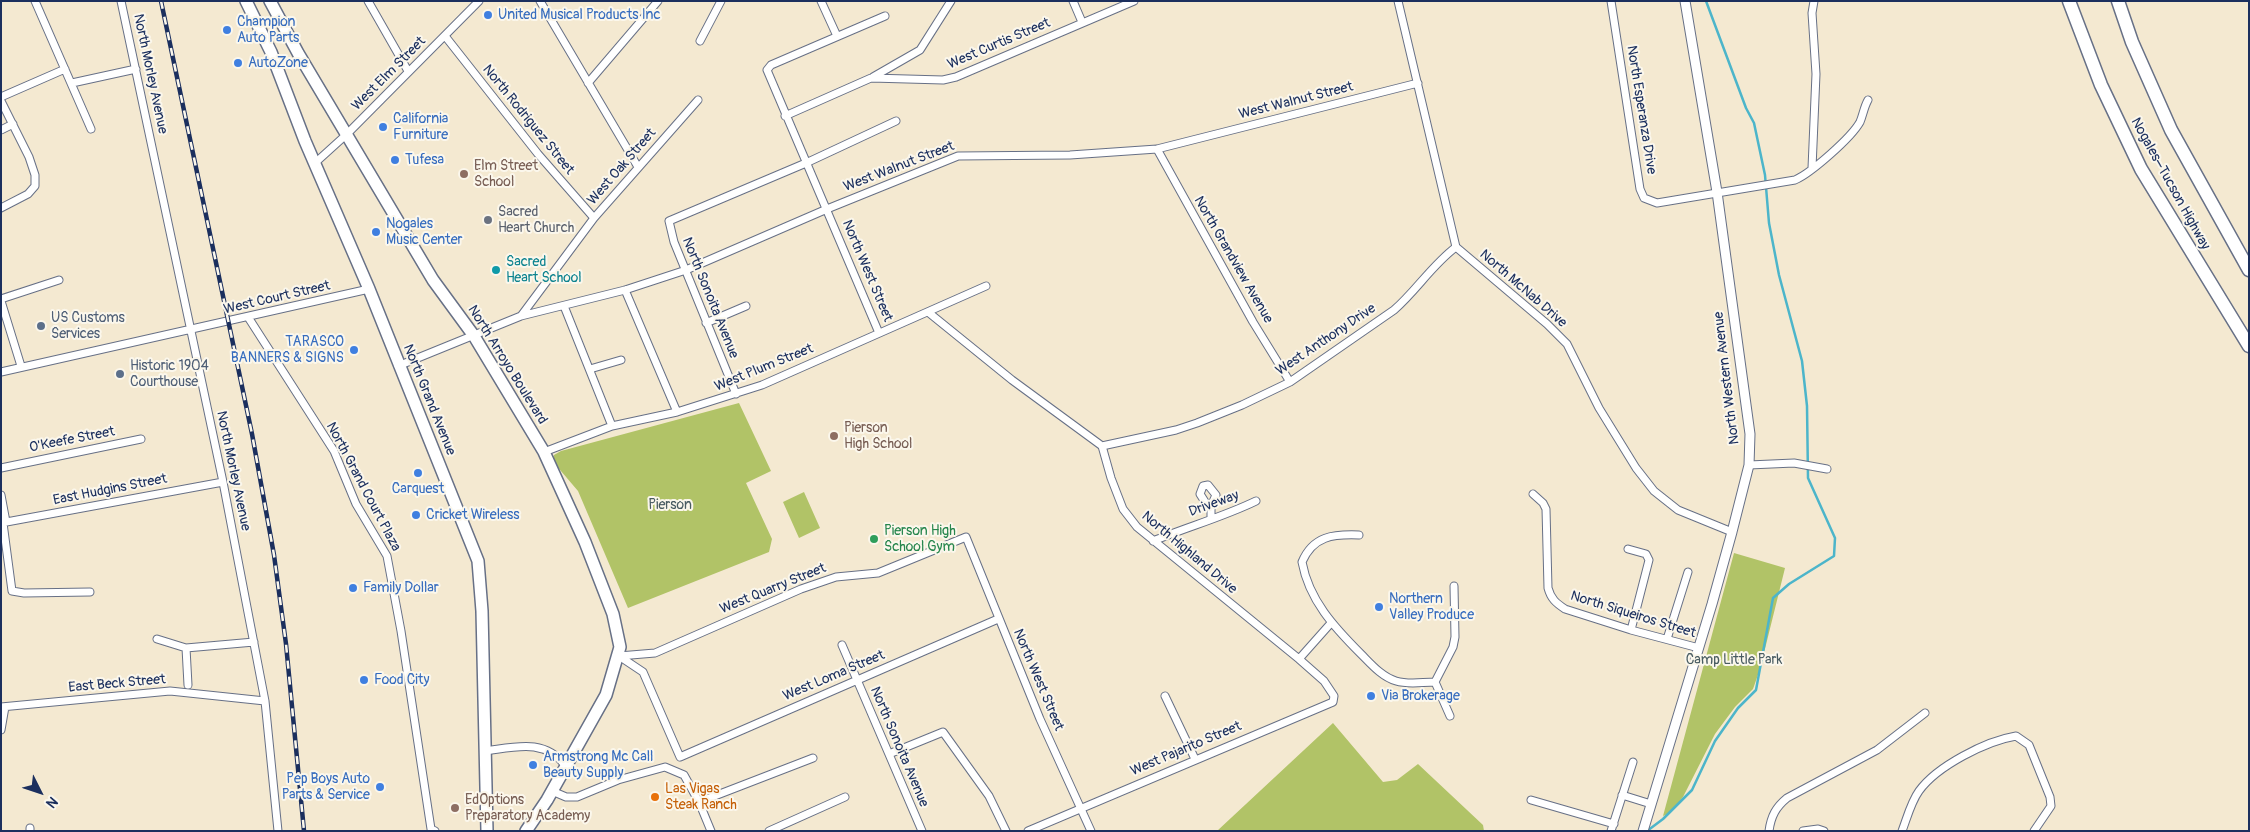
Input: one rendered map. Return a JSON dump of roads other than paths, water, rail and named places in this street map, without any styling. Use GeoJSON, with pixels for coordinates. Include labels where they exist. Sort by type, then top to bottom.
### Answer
{"type":"FeatureCollection","features":[{"type":"Feature","properties":{"kind":"highway","name":"Nogales–Tucson Highway"},"geometry":{"type":"LineString","coordinates":[[2069,1],[2102,85],[2141,169],[2249,346]]}},
{"type":"Feature","properties":{"kind":"highway","name":"Nogales–Tucson Highway"},"geometry":{"type":"LineString","coordinates":[[2118,1],[2132,42],[2171,130],[2249,270]]}},
{"type":"Feature","properties":{"kind":"main road","name":"North Grand Avenue"},"geometry":{"type":"LineString","coordinates":[[246,1],[271,52],[315,163],[369,289],[398,366],[478,562],[482,611],[487,831]]}},
{"type":"Feature","properties":{"kind":"main road","name":"North Arroyo Boulevard"},"geometry":{"type":"LineString","coordinates":[[270,1],[298,53],[433,280],[474,336],[544,452],[614,614],[620,647],[619,656],[606,695],[552,791],[526,831]]}},
{"type":"Feature","properties":{"kind":"street"},"geometry":{"type":"LineString","coordinates":[[35,1],[91,129]]}},
{"type":"Feature","properties":{"kind":"street","name":"North Morley Avenue"},"geometry":{"type":"LineString","coordinates":[[122,1],[223,482],[254,642],[265,701],[278,831]]}},
{"type":"Feature","properties":{"kind":"street"},"geometry":{"type":"LineString","coordinates":[[368,1],[408,71]]}},
{"type":"Feature","properties":{"kind":"street","name":"West Elm Street"},"geometry":{"type":"LineString","coordinates":[[315,163],[347,134],[479,1]]}},
{"type":"Feature","properties":{"kind":"street"},"geometry":{"type":"LineString","coordinates":[[540,1],[638,167]]}},
{"type":"Feature","properties":{"kind":"street"},"geometry":{"type":"LineString","coordinates":[[588,82],[658,1]]}},
{"type":"Feature","properties":{"kind":"street"},"geometry":{"type":"LineString","coordinates":[[700,41],[721,1]]}},
{"type":"Feature","properties":{"kind":"street"},"geometry":{"type":"LineString","coordinates":[[821,1],[837,36],[885,16]]}},
{"type":"Feature","properties":{"kind":"street"},"geometry":{"type":"LineString","coordinates":[[871,78],[920,50],[951,1]]}},
{"type":"Feature","properties":{"kind":"street"},"geometry":{"type":"LineString","coordinates":[[1073,1],[1082,22]]}},
{"type":"Feature","properties":{"kind":"street","name":"West Curtis Street"},"geometry":{"type":"LineString","coordinates":[[786,116],[871,78],[944,80],[956,77],[1133,1]]}},
{"type":"Feature","properties":{"kind":"street"},"geometry":{"type":"LineString","coordinates":[[1398,1],[1456,247]]}},
{"type":"Feature","properties":{"kind":"street","name":"North Esperanza Drive"},"geometry":{"type":"LineString","coordinates":[[1611,1],[1642,194],[1649,201],[1657,203],[1717,192]]}},
{"type":"Feature","properties":{"kind":"street","name":"North Western Avenue"},"geometry":{"type":"LineString","coordinates":[[1643,831],[1699,648],[1750,465],[1750,434],[1717,192],[1685,1]]}},
{"type":"Feature","properties":{"kind":"street"},"geometry":{"type":"LineString","coordinates":[[1812,168],[1816,74],[1812,13],[1814,1]]}},
{"type":"Feature","properties":{"kind":"street","name":"North Rodriguez Street"},"geometry":{"type":"LineString","coordinates":[[445,36],[538,154],[594,218]]}},
{"type":"Feature","properties":{"kind":"street","name":"North West Street"},"geometry":{"type":"LineString","coordinates":[[837,36],[771,64],[767,70],[770,81],[827,209],[879,333]]}},
{"type":"Feature","properties":{"kind":"street"},"geometry":{"type":"LineString","coordinates":[[1,96],[65,69]]}},
{"type":"Feature","properties":{"kind":"street"},"geometry":{"type":"LineString","coordinates":[[72,83],[136,69]]}},
{"type":"Feature","properties":{"kind":"street","name":"West Walnut Street"},"geometry":{"type":"LineString","coordinates":[[521,316],[625,290],[686,270],[827,209],[966,154],[1070,155],[1157,149],[1418,83]]}},
{"type":"Feature","properties":{"kind":"street","name":"West Oak Street"},"geometry":{"type":"LineString","coordinates":[[521,316],[594,218],[698,100]]}},
{"type":"Feature","properties":{"kind":"street"},"geometry":{"type":"LineString","coordinates":[[1717,192],[1795,180],[1804,176],[1832,153],[1852,132],[1860,122],[1868,100]]}},
{"type":"Feature","properties":{"kind":"street"},"geometry":{"type":"LineString","coordinates":[[1,101],[30,157],[35,175],[35,186],[28,194],[1,208]]}},
{"type":"Feature","properties":{"kind":"street"},"geometry":{"type":"LineString","coordinates":[[806,164],[896,121]]}},
{"type":"Feature","properties":{"kind":"street"},"geometry":{"type":"LineString","coordinates":[[1,130],[13,124]]}},
{"type":"Feature","properties":{"kind":"street","name":"North Grandview Avenue"},"geometry":{"type":"LineString","coordinates":[[1157,149],[1253,322],[1290,382]]}},
{"type":"Feature","properties":{"kind":"street","name":"North Sonoita Avenue"},"geometry":{"type":"LineString","coordinates":[[736,394],[674,242],[669,224],[670,219],[806,164]]}},
{"type":"Feature","properties":{"kind":"street","name":"West Anthony Drive"},"geometry":{"type":"LineString","coordinates":[[1102,446],[1197,424],[1290,382],[1394,310],[1444,256],[1456,247]]}},
{"type":"Feature","properties":{"kind":"street","name":"North McNab Drive"},"geometry":{"type":"LineString","coordinates":[[1456,247],[1547,324],[1567,344],[1599,408],[1636,468],[1654,491],[1678,510],[1732,532]]}},
{"type":"Feature","properties":{"kind":"street"},"geometry":{"type":"LineString","coordinates":[[21,366],[1,300],[59,280]]}},
{"type":"Feature","properties":{"kind":"street","name":"West Plum Street"},"geometry":{"type":"LineString","coordinates":[[544,452],[612,426],[677,412],[762,385],[986,286]]}},
{"type":"Feature","properties":{"kind":"street","name":"West Court Street"},"geometry":{"type":"LineString","coordinates":[[1,372],[21,366],[191,331],[369,289]]}},
{"type":"Feature","properties":{"kind":"street"},"geometry":{"type":"LineString","coordinates":[[625,290],[677,412]]}},
{"type":"Feature","properties":{"kind":"street"},"geometry":{"type":"LineString","coordinates":[[564,306],[612,426]]}},
{"type":"Feature","properties":{"kind":"street"},"geometry":{"type":"LineString","coordinates":[[706,323],[746,306]]}},
{"type":"Feature","properties":{"kind":"street"},"geometry":{"type":"LineString","coordinates":[[928,312],[1012,380],[1102,446]]}},
{"type":"Feature","properties":{"kind":"street"},"geometry":{"type":"LineString","coordinates":[[398,366],[521,316]]}},
{"type":"Feature","properties":{"kind":"street","name":"North Grand Court Plaza"},"geometry":{"type":"LineString","coordinates":[[248,317],[334,451],[356,504],[387,556],[401,632],[422,779],[431,830],[435,831]]}},
{"type":"Feature","properties":{"kind":"street"},"geometry":{"type":"LineString","coordinates":[[590,369],[621,360]]}},
{"type":"Feature","properties":{"kind":"street","name":"O'Keefe Street"},"geometry":{"type":"LineString","coordinates":[[5,467],[140,438]]}},
{"type":"Feature","properties":{"kind":"street","name":"North Highland Drive"},"geometry":{"type":"LineString","coordinates":[[1102,446],[1111,478],[1123,509],[1136,527],[1324,681]]}},
{"type":"Feature","properties":{"kind":"street"},"geometry":{"type":"LineString","coordinates":[[1750,465],[1794,463],[1827,469]]}},
{"type":"Feature","properties":{"kind":"street","name":"East Hudgins Street"},"geometry":{"type":"LineString","coordinates":[[4,523],[223,482]]}},
{"type":"Feature","properties":{"kind":"street","name":"North Siqueiros Street"},"geometry":{"type":"LineString","coordinates":[[1533,494],[1543,503],[1546,509],[1548,588],[1552,598],[1565,608],[1631,630],[1699,648]]}},
{"type":"Feature","properties":{"kind":"street"},"geometry":{"type":"LineString","coordinates":[[1,495],[12,591],[24,593],[90,592]]}},
{"type":"Feature","properties":{"kind":"street","name":"Driveway"},"geometry":{"type":"LineString","coordinates":[[1153,541],[1223,516],[1256,501]]}},
{"type":"Feature","properties":{"kind":"street"},"geometry":{"type":"LineString","coordinates":[[1211,506],[1212,519]]}},
{"type":"Feature","properties":{"kind":"street"},"geometry":{"type":"LineString","coordinates":[[1359,535],[1345,534],[1323,539],[1313,544],[1302,562],[1308,587],[1331,623],[1377,670],[1388,678],[1408,683],[1434,682]]}},
{"type":"Feature","properties":{"kind":"street","name":"North West Street"},"geometry":{"type":"LineString","coordinates":[[966,537],[998,619],[1091,831]]}},
{"type":"Feature","properties":{"kind":"street","name":"West Quarry Street"},"geometry":{"type":"LineString","coordinates":[[619,656],[655,653],[801,589],[836,577],[878,573],[966,537]]}},
{"type":"Feature","properties":{"kind":"street"},"geometry":{"type":"LineString","coordinates":[[1628,549],[1647,554],[1649,560],[1631,630]]}},
{"type":"Feature","properties":{"kind":"street"},"geometry":{"type":"LineString","coordinates":[[1667,639],[1688,572]]}},
{"type":"Feature","properties":{"kind":"street"},"geometry":{"type":"LineString","coordinates":[[1434,682],[1453,647],[1455,637],[1454,586]]}},
{"type":"Feature","properties":{"kind":"street","name":"West Loma Street"},"geometry":{"type":"LineString","coordinates":[[619,656],[643,672],[680,757],[998,619]]}},
{"type":"Feature","properties":{"kind":"street"},"geometry":{"type":"LineString","coordinates":[[1299,659],[1331,623]]}},
{"type":"Feature","properties":{"kind":"street"},"geometry":{"type":"LineString","coordinates":[[158,639],[186,648],[254,642]]}},
{"type":"Feature","properties":{"kind":"street","name":"North Sonoita Avenue"},"geometry":{"type":"LineString","coordinates":[[842,645],[922,831]]}},
{"type":"Feature","properties":{"kind":"street"},"geometry":{"type":"LineString","coordinates":[[186,648],[188,685]]}},
{"type":"Feature","properties":{"kind":"street","name":"West Pajarito Street"},"geometry":{"type":"LineString","coordinates":[[1028,831],[1080,807],[1333,702],[1334,696],[1324,681]]}},
{"type":"Feature","properties":{"kind":"street"},"geometry":{"type":"LineString","coordinates":[[1434,682],[1450,716]]}},
{"type":"Feature","properties":{"kind":"street","name":"East Beck Street"},"geometry":{"type":"LineString","coordinates":[[3,707],[170,691],[265,701]]}},
{"type":"Feature","properties":{"kind":"street"},"geometry":{"type":"LineString","coordinates":[[1165,696],[1194,759]]}},
{"type":"Feature","properties":{"kind":"street"},"geometry":{"type":"LineString","coordinates":[[1,726],[3,707]]}},
{"type":"Feature","properties":{"kind":"street"},"geometry":{"type":"LineString","coordinates":[[1,730],[3,707]]}},
{"type":"Feature","properties":{"kind":"street"},"geometry":{"type":"LineString","coordinates":[[1769,831],[1770,822],[1777,806],[1787,798],[1877,750],[1925,712]]}},
{"type":"Feature","properties":{"kind":"street"},"geometry":{"type":"LineString","coordinates":[[889,754],[944,732],[989,796],[1006,831]]}},
{"type":"Feature","properties":{"kind":"street"},"geometry":{"type":"LineString","coordinates":[[1902,831],[1917,793],[1924,784],[1952,762],[2006,738],[2016,736],[2029,745],[2050,797],[2051,806],[2034,831]]}},
{"type":"Feature","properties":{"kind":"street"},"geometry":{"type":"LineString","coordinates":[[485,751],[533,746],[548,749],[559,757],[566,766]]}},
{"type":"Feature","properties":{"kind":"street"},"geometry":{"type":"LineString","coordinates":[[699,802],[813,758]]}},
{"type":"Feature","properties":{"kind":"street"},"geometry":{"type":"LineString","coordinates":[[1531,800],[1613,827],[1633,762]]}},
{"type":"Feature","properties":{"kind":"street"},"geometry":{"type":"LineString","coordinates":[[552,791],[566,798],[577,797],[618,780],[665,767],[684,775],[699,802],[711,831]]}},
{"type":"Feature","properties":{"kind":"street"},"geometry":{"type":"LineString","coordinates":[[1622,795],[1651,804]]}},
{"type":"Feature","properties":{"kind":"street"},"geometry":{"type":"LineString","coordinates":[[769,831],[845,797]]}},
{"type":"Feature","properties":{"kind":"street"},"geometry":{"type":"LineString","coordinates":[[1803,831],[1818,829],[1824,831]]}},
{"type":"Feature","properties":{"kind":"waterway"},"geometry":{"type":"LineString","coordinates":[[1647,831],[1663,819],[1692,790],[1715,741],[1738,708],[1756,690],[1773,598],[1789,584],[1834,556],[1835,538],[1808,478],[1807,406],[1802,361],[1779,275],[1769,223],[1765,175],[1754,123],[1746,108],[1706,1]]}},
{"type":"Feature","properties":{"kind":"railway"},"geometry":{"type":"LineString","coordinates":[[161,1],[252,434],[274,555],[286,644],[304,831]]}},
{"type":"Feature","properties":{"kind":"place","name":"United Musical Products Inc"},"geometry":{"type":"Point","coordinates":[488,15]}},
{"type":"Feature","properties":{"kind":"place","name":"Champion Auto Parts"},"geometry":{"type":"Point","coordinates":[227,30]}},
{"type":"Feature","properties":{"kind":"place","name":"AutoZone"},"geometry":{"type":"Point","coordinates":[238,63]}},
{"type":"Feature","properties":{"kind":"place","name":"California Furniture"},"geometry":{"type":"Point","coordinates":[383,127]}},
{"type":"Feature","properties":{"kind":"place","name":"Tufesa"},"geometry":{"type":"Point","coordinates":[395,160]}},
{"type":"Feature","properties":{"kind":"place","name":"Elm Street School"},"geometry":{"type":"Point","coordinates":[464,174]}},
{"type":"Feature","properties":{"kind":"place","name":"Sacred Heart Church"},"geometry":{"type":"Point","coordinates":[488,220]}},
{"type":"Feature","properties":{"kind":"place","name":"Nogales Music Center"},"geometry":{"type":"Point","coordinates":[376,232]}},
{"type":"Feature","properties":{"kind":"place","name":"Sacred Heart School"},"geometry":{"type":"Point","coordinates":[496,270]}},
{"type":"Feature","properties":{"kind":"place","name":"US Customs Services"},"geometry":{"type":"Point","coordinates":[41,326]}},
{"type":"Feature","properties":{"kind":"place","name":"TARASCO BANNERS & SIGNS"},"geometry":{"type":"Point","coordinates":[354,350]}},
{"type":"Feature","properties":{"kind":"place","name":"Historic 1904 Courthouse"},"geometry":{"type":"Point","coordinates":[120,374]}},
{"type":"Feature","properties":{"kind":"place","name":"Pierson High School"},"geometry":{"type":"Point","coordinates":[834,436]}},
{"type":"Feature","properties":{"kind":"place","name":"Carquest"},"geometry":{"type":"Point","coordinates":[418,473]}},
{"type":"Feature","properties":{"kind":"place","name":"Cricket Wireless"},"geometry":{"type":"Point","coordinates":[416,515]}},
{"type":"Feature","properties":{"kind":"place","name":"Pierson High School Gym"},"geometry":{"type":"Point","coordinates":[874,539]}},
{"type":"Feature","properties":{"kind":"place","name":"Family Dollar"},"geometry":{"type":"Point","coordinates":[353,588]}},
{"type":"Feature","properties":{"kind":"place","name":"Northern Valley Produce"},"geometry":{"type":"Point","coordinates":[1379,607]}},
{"type":"Feature","properties":{"kind":"place","name":"Food City"},"geometry":{"type":"Point","coordinates":[364,680]}},
{"type":"Feature","properties":{"kind":"place","name":"Via Brokerage"},"geometry":{"type":"Point","coordinates":[1371,696]}},
{"type":"Feature","properties":{"kind":"place","name":"Armstrong Mc Call Beauty Supply"},"geometry":{"type":"Point","coordinates":[533,765]}},
{"type":"Feature","properties":{"kind":"place","name":"Pep Boys Auto Parts & Service"},"geometry":{"type":"Point","coordinates":[380,787]}},
{"type":"Feature","properties":{"kind":"place","name":"Las Vigas Steak Ranch"},"geometry":{"type":"Point","coordinates":[655,797]}},
{"type":"Feature","properties":{"kind":"place","name":"EdOptions Preparatory Academy"},"geometry":{"type":"Point","coordinates":[455,808]}},
{"type":"Feature","properties":{"kind":"park label","name":"Pierson"},"geometry":{"type":"Point","coordinates":[670,505]}},
{"type":"Feature","properties":{"kind":"park label","name":"Camp Little Park"},"geometry":{"type":"Point","coordinates":[1734,660]}}]}
